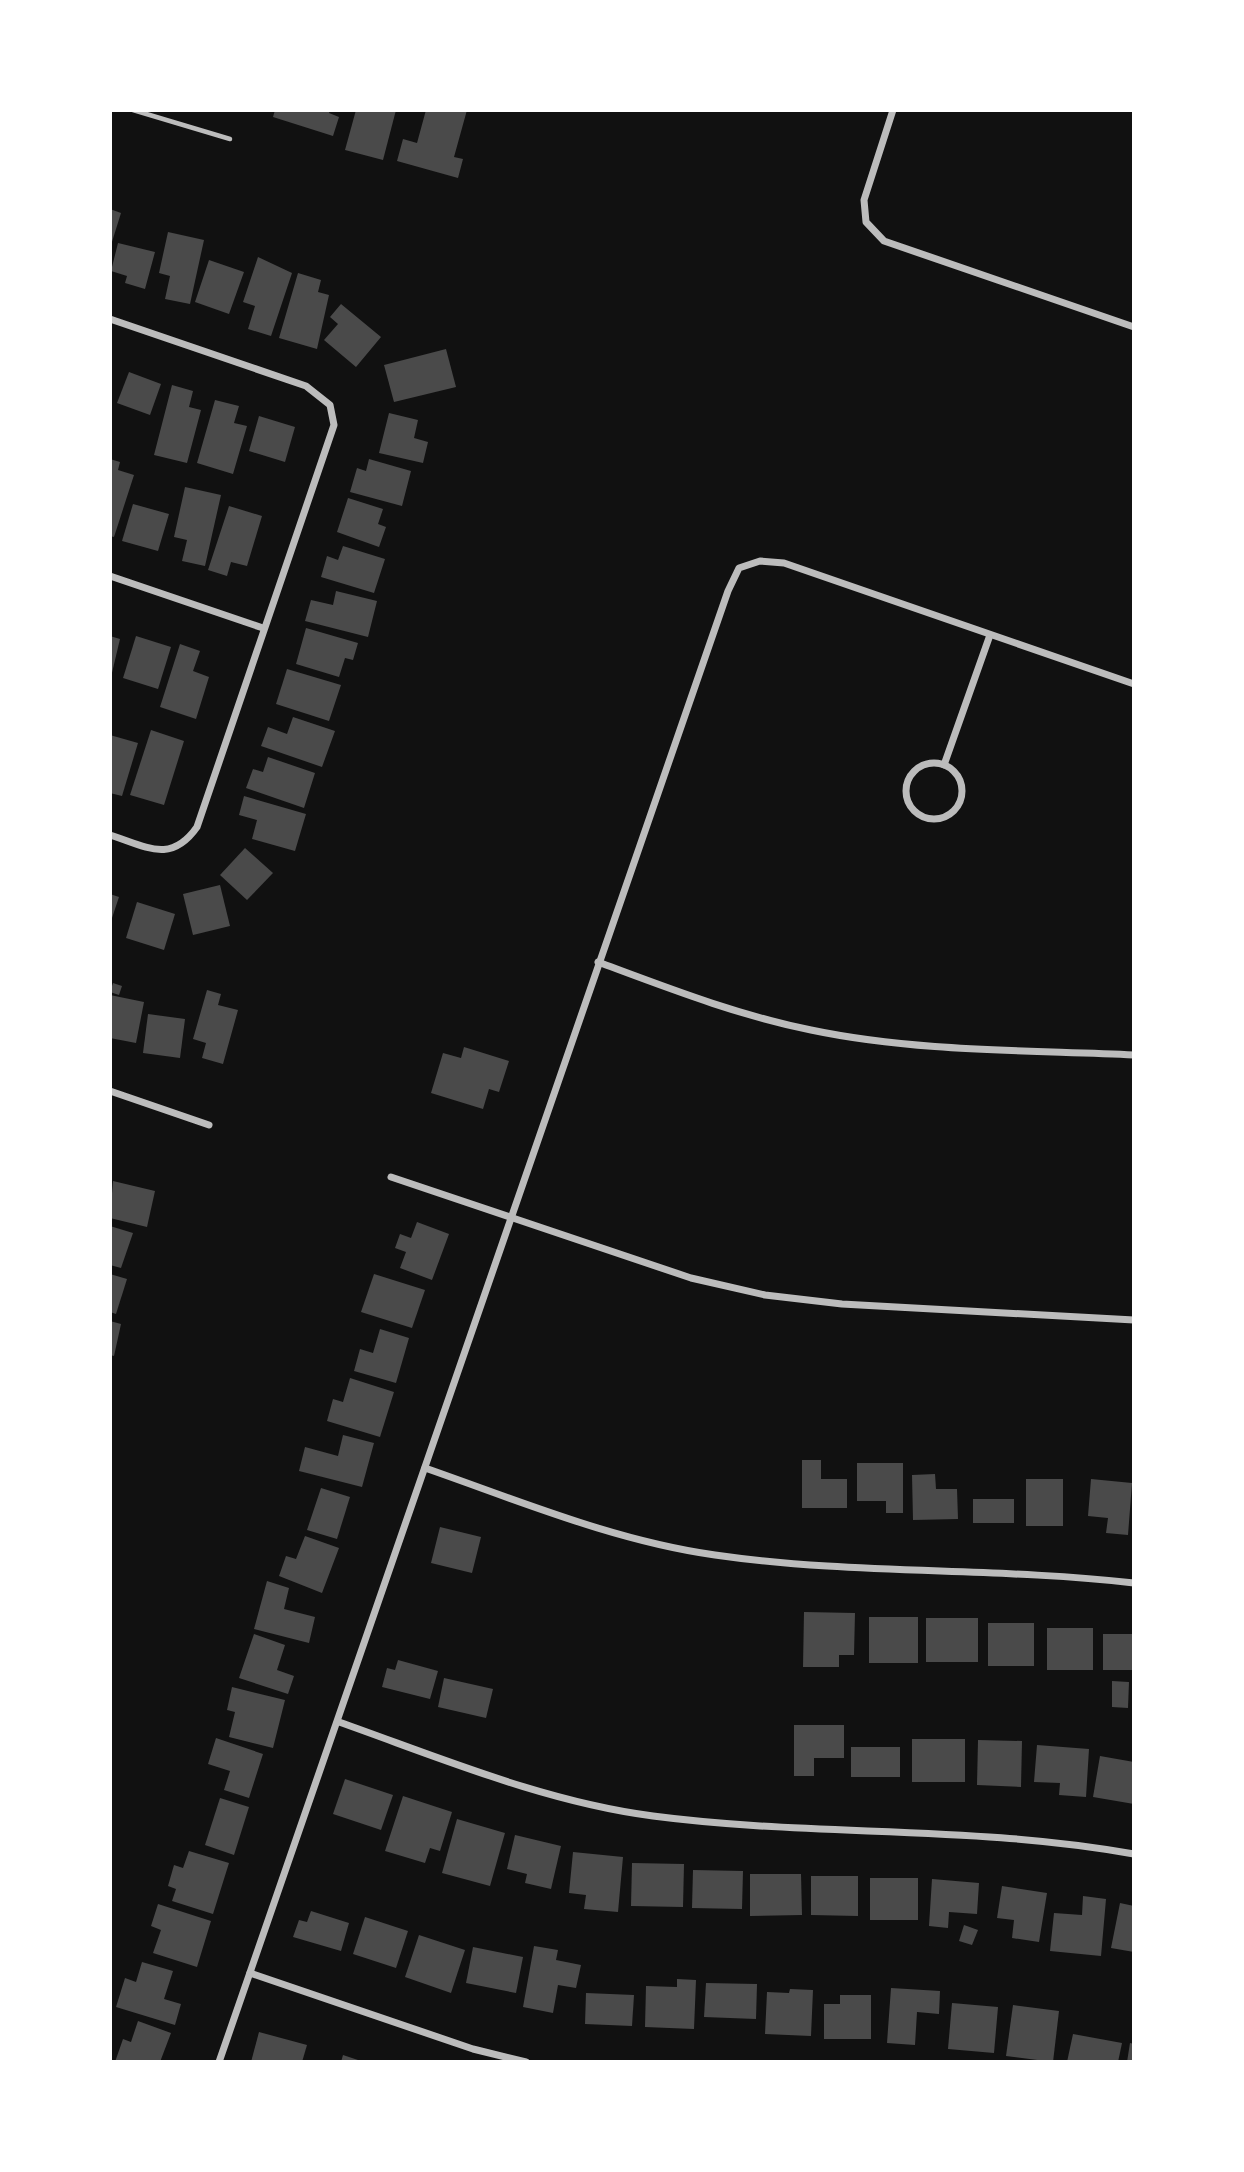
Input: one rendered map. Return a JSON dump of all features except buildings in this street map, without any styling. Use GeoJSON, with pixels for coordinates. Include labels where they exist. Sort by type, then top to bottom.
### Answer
{"type":"FeatureCollection","features":[{"type":"Feature","properties":{"kind":"street"},"geometry":{"type":"LineString","coordinates":[[893,110],[864,200],[866,222],[884,241],[1134,327]]}},
{"type":"Feature","properties":{"kind":"street"},"geometry":{"type":"LineString","coordinates":[[110,319],[306,386],[330,405],[334,425],[197,827],[185,844],[167,850],[110,835]]}},
{"type":"Feature","properties":{"kind":"street"},"geometry":{"type":"LineString","coordinates":[[219,2062],[339,1722],[598,962],[728,591],[739,568],[760,561],[784,563],[1134,684]]}},
{"type":"Feature","properties":{"kind":"street"},"geometry":{"type":"LineString","coordinates":[[110,576],[264,628]]}},
{"type":"Feature","properties":{"kind":"street"},"geometry":{"type":"LineString","coordinates":[[944,765],[990,635]]}},
{"type":"Feature","properties":{"kind":"street"},"geometry":{"type":"LineString","coordinates":[[925,764],[944,765],[958,776],[962,793],[960,801],[949,815],[940,818],[923,817],[909,804],[906,795],[909,776],[925,764]]}},
{"type":"Feature","properties":{"kind":"street"},"geometry":{"type":"LineString","coordinates":[[598,962],[712,1003],[811,1030],[927,1045],[1134,1055]]}},
{"type":"Feature","properties":{"kind":"street"},"geometry":{"type":"LineString","coordinates":[[110,1090],[209,1125]]}},
{"type":"Feature","properties":{"kind":"street"},"geometry":{"type":"LineString","coordinates":[[391,1177],[691,1278],[765,1295],[842,1304],[1134,1320]]}},
{"type":"Feature","properties":{"kind":"street"},"geometry":{"type":"LineString","coordinates":[[425,1468],[601,1529],[658,1545],[715,1555],[784,1563],[1054,1575],[1134,1583]]}},
{"type":"Feature","properties":{"kind":"street"},"geometry":{"type":"LineString","coordinates":[[339,1722],[532,1790],[652,1816],[985,1835],[1081,1844],[1134,1854]]}},
{"type":"Feature","properties":{"kind":"street"},"geometry":{"type":"LineString","coordinates":[[250,1973],[473,2049],[526,2062]]}},
{"type":"Feature","properties":{"kind":"lane"},"geometry":{"type":"LineString","coordinates":[[133,110],[230,138]]}}]}
